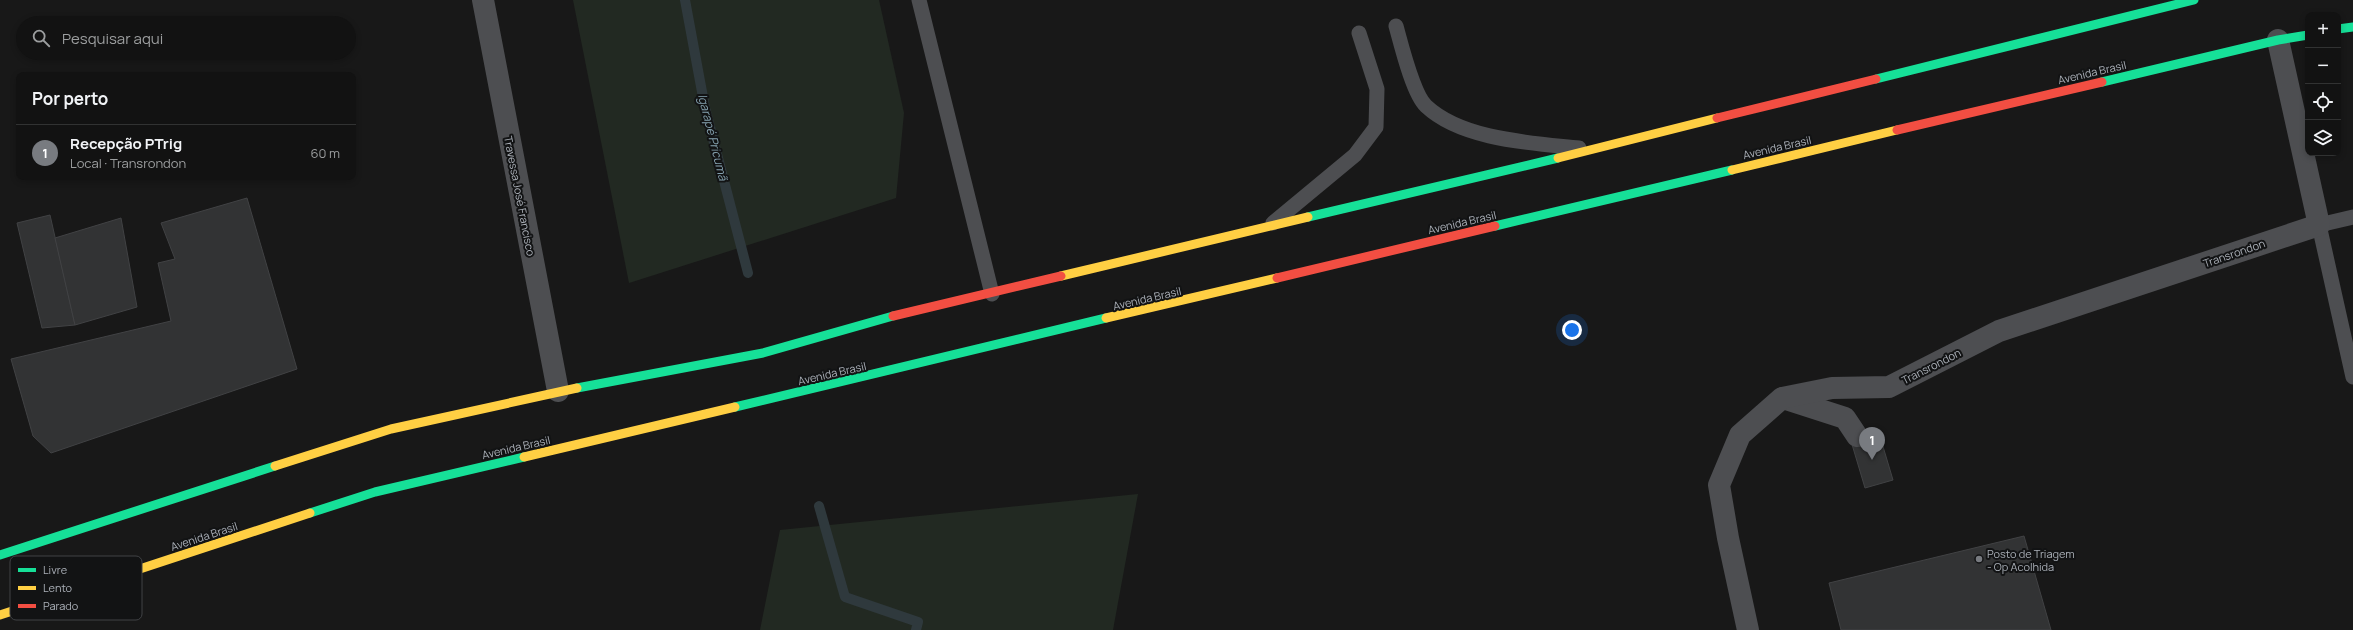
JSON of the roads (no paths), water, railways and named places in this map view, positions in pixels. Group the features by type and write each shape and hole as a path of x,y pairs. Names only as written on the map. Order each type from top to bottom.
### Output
{"highway":[{"path":"0,555 391,429 558,391 763,353 878,320 992,294 1592,149 2194,0"},
{"path":"2341,29 2353,27"},
{"name":"Avenida Brasil","path":"142,568 375,492 2278,40 2305,36"},
{"name":"Avenida Brasil","path":"0,615 10,612"}],"street":[{"name":"Travessa José Francisco","path":"483,0 558,391"},
{"path":"2278,40 2319,226"},
{"name":"Transrondon","path":"1782,398 1832,388 1889,387 1999,331 2319,226"},
{"path":"1748,630 1728,538 1719,485 1740,435 1782,398 1845,418 1857,436"}],"lane":[{"path":"920,0 992,294"},
{"path":"1396,26 1406,64 1425,105 1456,126 1522,142 1592,149"},
{"path":"1268,227 1355,155 1376,126 1377,89 1359,33"},
{"path":"2353,217 2319,226 2353,377"}],"waterway":[{"name":"Igarapé Pricumã","path":"685,0 705,108 748,273"},
{"name":"Igarapé Pricumã","path":"819,506 845,597 918,622 916,630"}],"place":[{"name":"Recepção PTrig","path":"1872,460"},
{"name":"Posto de Triagem - Op Acolhida","path":"1979,559"}]}
